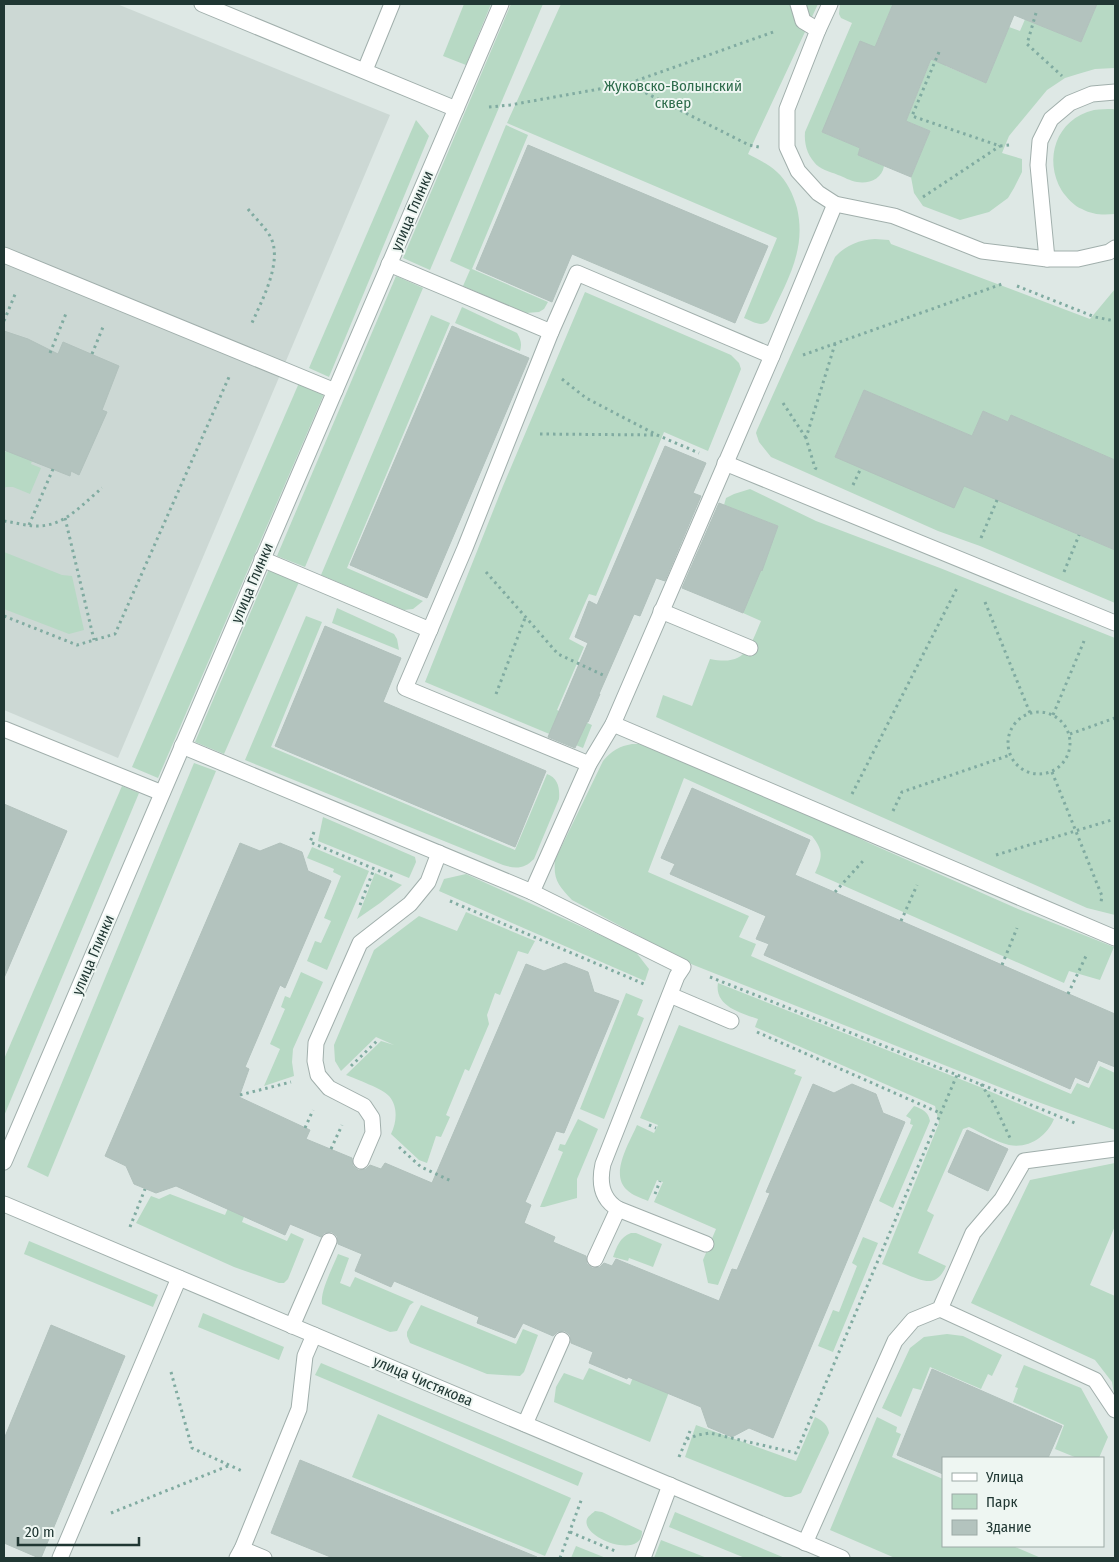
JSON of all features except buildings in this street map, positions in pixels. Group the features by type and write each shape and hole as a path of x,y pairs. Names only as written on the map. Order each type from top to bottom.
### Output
{"street":[{"path":"202,4 456,109"},
{"path":"365,70 392,4"},
{"name":"улица Глинки","path":"4,1162 501,4"},
{"path":"798,4 803,21 818,30"},
{"path":"830,4 787,109 786,146 798,171 818,193 835,204 894,216 982,251 1047,259 1078,259 1109,252 1115,248"},
{"path":"1047,259 1038,165 1040,141 1052,119 1070,103 1092,94 1115,92"},
{"path":"532,892 589,764 613,724 772,356 835,204"},
{"path":"4,255 335,392"},
{"path":"389,264 551,332"},
{"path":"589,764 405,688 511,434 539,360 577,273 772,356"},
{"path":"725,463 1115,624"},
{"path":"262,559 430,630"},
{"path":"661,611 750,648"},
{"path":"613,724 1115,938"},
{"path":"4,729 162,793"},
{"path":"182,746 532,892 682,967 601,1172 602,1190 610,1205 706,1244"},
{"path":"361,1161 373,1133 372,1118 364,1106 329,1088 318,1075 315,1061 316,1043 360,943 410,904 428,882 438,853"},
{"path":"670,995 731,1020"},
{"path":"805,1542 895,1341 913,1320 940,1309 973,1233 1002,1199 1024,1161 1115,1149"},
{"name":"улица Чистякова","path":"4,1204 842,1558"},
{"path":"595,1259 618,1209"},
{"path":"292,1326 328,1240"},
{"path":"60,1558 179,1278"},
{"path":"940,1309 1095,1380 1115,1410"},
{"path":"264,1558 239,1554 299,1409 305,1356 314,1335"},
{"path":"525,1424 562,1340"},
{"path":"643,1558 670,1485"}],"path":[{"path":"1036,13 1027,44 1065,78"},
{"path":"510,105 627,84 776,30"},
{"path":"939,52 910,115 1000,146 1040,141"},
{"path":"627,84 749,145 766,149 786,146"},
{"path":"894,216 1000,146"},
{"path":"4,616 77,645 115,634 270,280 275,258 270,237 248,209"},
{"path":"772,356 787,361 1006,282"},
{"path":"92,354 98,337"},
{"path":"50,352 55,340"},
{"path":"806,438 836,344"},
{"path":"539,360 586,398 657,435 725,463"},
{"path":"764,374 806,438 815,468 822,471"},
{"path":"511,434 657,435"},
{"path":"29,525 53,470"},
{"path":"845,481 854,484"},
{"path":"4,521 29,525 47,525 65,518 102,488"},
{"path":"838,820 969,564 997,500"},
{"path":"65,518 94,640"},
{"path":"1054,598 1079,535"},
{"path":"464,548 558,654 628,686"},
{"path":"969,564 1030,712"},
{"path":"1053,715 1095,615"},
{"path":"486,721 525,618"},
{"path":"1040,711 1053,715 1066,725 1070,734 1070,752 1060,767 1052,772 1032,774 1020,767 1010,755 1008,735 1020,717 1030,712 1040,711"},
{"path":"1070,734 1115,718"},
{"path":"835,892 876,845 902,792 1010,755"},
{"path":"1052,772 1102,896 1097,931 1068,994"},
{"path":"323,805 310,842 670,995"},
{"path":"952,868 1115,819"},
{"path":"901,921 928,858"},
{"path":"1002,965 1028,901"},
{"path":"682,967 957,1074 1079,1125"},
{"path":"731,1020 940,1113"},
{"path":"329,1088 379,1039"},
{"path":"687,1439 710,1433 796,1453 957,1074"},
{"path":"240,1095 318,1075"},
{"path":"980,1084 994,1104 1008,1133 1019,1170"},
{"path":"372,1124 422,1167 451,1181"},
{"path":"129,1230 145,1189"},
{"path":"158,1328 192,1448 229,1466 269,1482"},
{"path":"677,1460 690,1431"},
{"path":"73,1528 229,1466"},
{"path":"560,1558 582,1498"},
{"path":"570,1532 623,1554"}],"shaded area":[{"path":"4,4 117,4 390,115 118,758 4,710"}],"green space":[{"path":"464,4 491,4 466,65 443,56"},
{"path":"511,4 543,4 430,270 403,258"},
{"name":"Жуковско-Волынский сквер","path":"561,4 818,4 748,154 763,162 784,179 797,208 799,224 797,252 793,266 769,320 764,324 758,324 744,318 777,238 507,123"},
{"path":"840,4 893,4 875,47 822,132 860,148 858,155 884,166 883,171 878,177 866,182 852,181 819,167 808,152 805,140 805,132 852,23 841,18 839,14"},
{"path":"1097,4 1115,4 1115,68 1095,69 1065,78 1047,90 1009,136 1002,153 1022,159 1022,172 1008,198 989,212 960,220 923,206 914,193 911,177 930,131 906,121 935,50 946,66 986,83 1009,27 1020,31 1029,10 1039,25 1081,42"},
{"path":"1094,110 1115,110 1115,214 1094,213 1076,206 1062,191 1056,179 1054,154 1062,131 1070,122"},
{"path":"416,120 429,136 329,377 309,368"},
{"path":"506,125 528,135 472,269 548,302 544,309 539,312 526,313 463,286 470,270 450,261"},
{"path":"875,239 889,240 891,244 1090,319 1115,289 1115,460 1011,416 1008,422 983,411 972,436 864,390 835,457 964,485 1115,550 1115,603 980,546 938,531 771,457 759,442 757,430 835,257 853,244"},
{"path":"396,276 423,288 305,567 277,556"},
{"path":"585,292 731,355 739,363 741,369 708,451 664,432 596,596 589,594 569,639 584,647 557,710 592,725 583,748 425,682 503,486"},
{"path":"462,307 517,333 521,342 520,351 455,323"},
{"path":"431,315 450,323 347,568 423,601 413,609 404,610 321,575"},
{"path":"299,383 324,394 158,778 132,767"},
{"path":"9,449 33,458 31,464 41,468 30,494 13,487 6,487 4,489 4,453"},
{"path":"750,489 816,521 1115,638 1115,915 1087,908 656,717 663,695 692,706 710,659 731,660 744,653 753,640 761,621 743,613 778,526 724,505 726,498"},
{"path":"4,552 62,575 72,576 84,630 69,634 4,609"},
{"path":"269,569 299,582 224,754 195,742"},
{"path":"337,608 394,634 399,650 332,623"},
{"path":"306,616 322,622 271,747 515,850 547,774 554,778 557,784 559,799 534,859 527,865 520,867 503,865 245,760"},
{"path":"639,744 787,803 869,843 1018,909 1114,947 1100,980 1069,971 1064,983 815,873 821,853 812,836 684,778 648,872 749,916 739,937 756,944 751,956 935,1036 1071,1094 1077,1083 1089,1088 1100,1066 1115,1073 1115,1130 1027,1098 691,964 572,900 556,878 555,860 603,761 616,749"},
{"path":"194,763 216,771 48,1177 27,1167"},
{"path":"122,786 139,793 4,1116 4,1059"},
{"path":"323,817 415,857 416,862 409,878 318,841"},
{"path":"312,847 369,871 327,970 307,961 315,941 321,943 331,921 324,918 341,876 333,872 334,869 307,858"},
{"path":"375,873 402,885 357,919"},
{"path":"466,874 635,951 649,969 645,981 439,891 444,879"},
{"path":"466,912 535,941 528,954 518,951 500,995 495,993 487,1015 489,1024 469,1071 465,1069 446,1115 450,1117 441,1137 436,1136 427,1163 419,1160 391,1134 396,1114 394,1104 389,1096 375,1087 346,1075 381,1041 394,1045 376,1037 341,1071 335,1061 334,1045 374,950 419,916 457,931"},
{"path":"301,972 323,982 293,1049 294,1076 264,1086 280,1049 270,1044 285,1009 281,1007 285,996 290,998"},
{"path":"718,983 980,1087 1054,1119 1042,1136 1030,1143 1016,1146 994,1140 969,1127 963,1129 927,1211 934,1215 918,1253 946,1266 935,1280 925,1281 882,1264 939,1123 935,1106 755,1027 758,1019 737,1011 724,1003 718,991"},
{"path":"626,993 643,1000 637,1015 644,1018 604,1119 580,1109"},
{"path":"679,1025 796,1070 794,1074 802,1077 718,1285 708,1283 703,1260 716,1229 654,1202 663,1182 657,1180 648,1201 627,1190 622,1183 620,1175 620,1167 626,1149 637,1125 654,1133 658,1125 640,1118"},
{"path":"914,1106 922,1109 930,1121 893,1208 879,1201 913,1125 910,1124 911,1119 906,1116"},
{"path":"578,1119 598,1129 577,1179 577,1198 540,1207 563,1152 558,1150 560,1144 565,1145"},
{"path":"1115,1163 1115,1226 1090,1285 1115,1296 1115,1399 1112,1382 1095,1360 971,1303 1030,1180"},
{"path":"170,1194 225,1215 228,1208 245,1214 242,1222 287,1241 291,1233 304,1239 288,1279 284,1283 279,1283 234,1267 136,1223 151,1196 159,1199"},
{"path":"631,1233 636,1233 662,1244 653,1267 629,1258 628,1261 613,1257 622,1239"},
{"path":"863,1237 878,1243 833,1352 818,1346 833,1310 839,1312 857,1266 852,1263"},
{"path":"29,1241 158,1295 153,1307 24,1254"},
{"path":"338,1254 349,1258 340,1283 350,1287 355,1277 414,1302 410,1305 397,1331 390,1332 322,1304 325,1286"},
{"path":"421,1305 516,1344 523,1329 538,1335 524,1372 520,1376 487,1374 410,1343 407,1332"},
{"path":"203,1313 284,1347 279,1360 198,1327"},
{"path":"947,1334 963,1336 1002,1355 992,1376 988,1374 981,1389 930,1367 921,1390 913,1388 901,1417 882,1408 910,1348 924,1337"},
{"path":"321,1363 583,1473 578,1486 315,1375"},
{"path":"1024,1365 1081,1388 1108,1437 1099,1457 1075,1457 1055,1449 1064,1425 1013,1402 1018,1388 1015,1387"},
{"path":"589,1368 630,1385 633,1377 669,1392 650,1442 554,1402 556,1387 564,1373 583,1380"},
{"path":"378,1414 571,1498 545,1556 352,1477"},
{"path":"815,1417 825,1424 829,1433 801,1493 791,1497 785,1497 685,1457 696,1425 796,1461"},
{"path":"877,1417 897,1427 896,1432 901,1434 892,1457 942,1479 942,1547 1015,1547 1041,1558 895,1558 830,1530"},
{"path":"595,1511 602,1512 642,1531 640,1540 633,1544 623,1545 602,1539 587,1526 587,1519"},
{"path":"675,1512 785,1558 745,1558 669,1527"},
{"path":"661,1540 707,1558 654,1558"},
{"path":"576,1546 606,1558 571,1558"}]}
